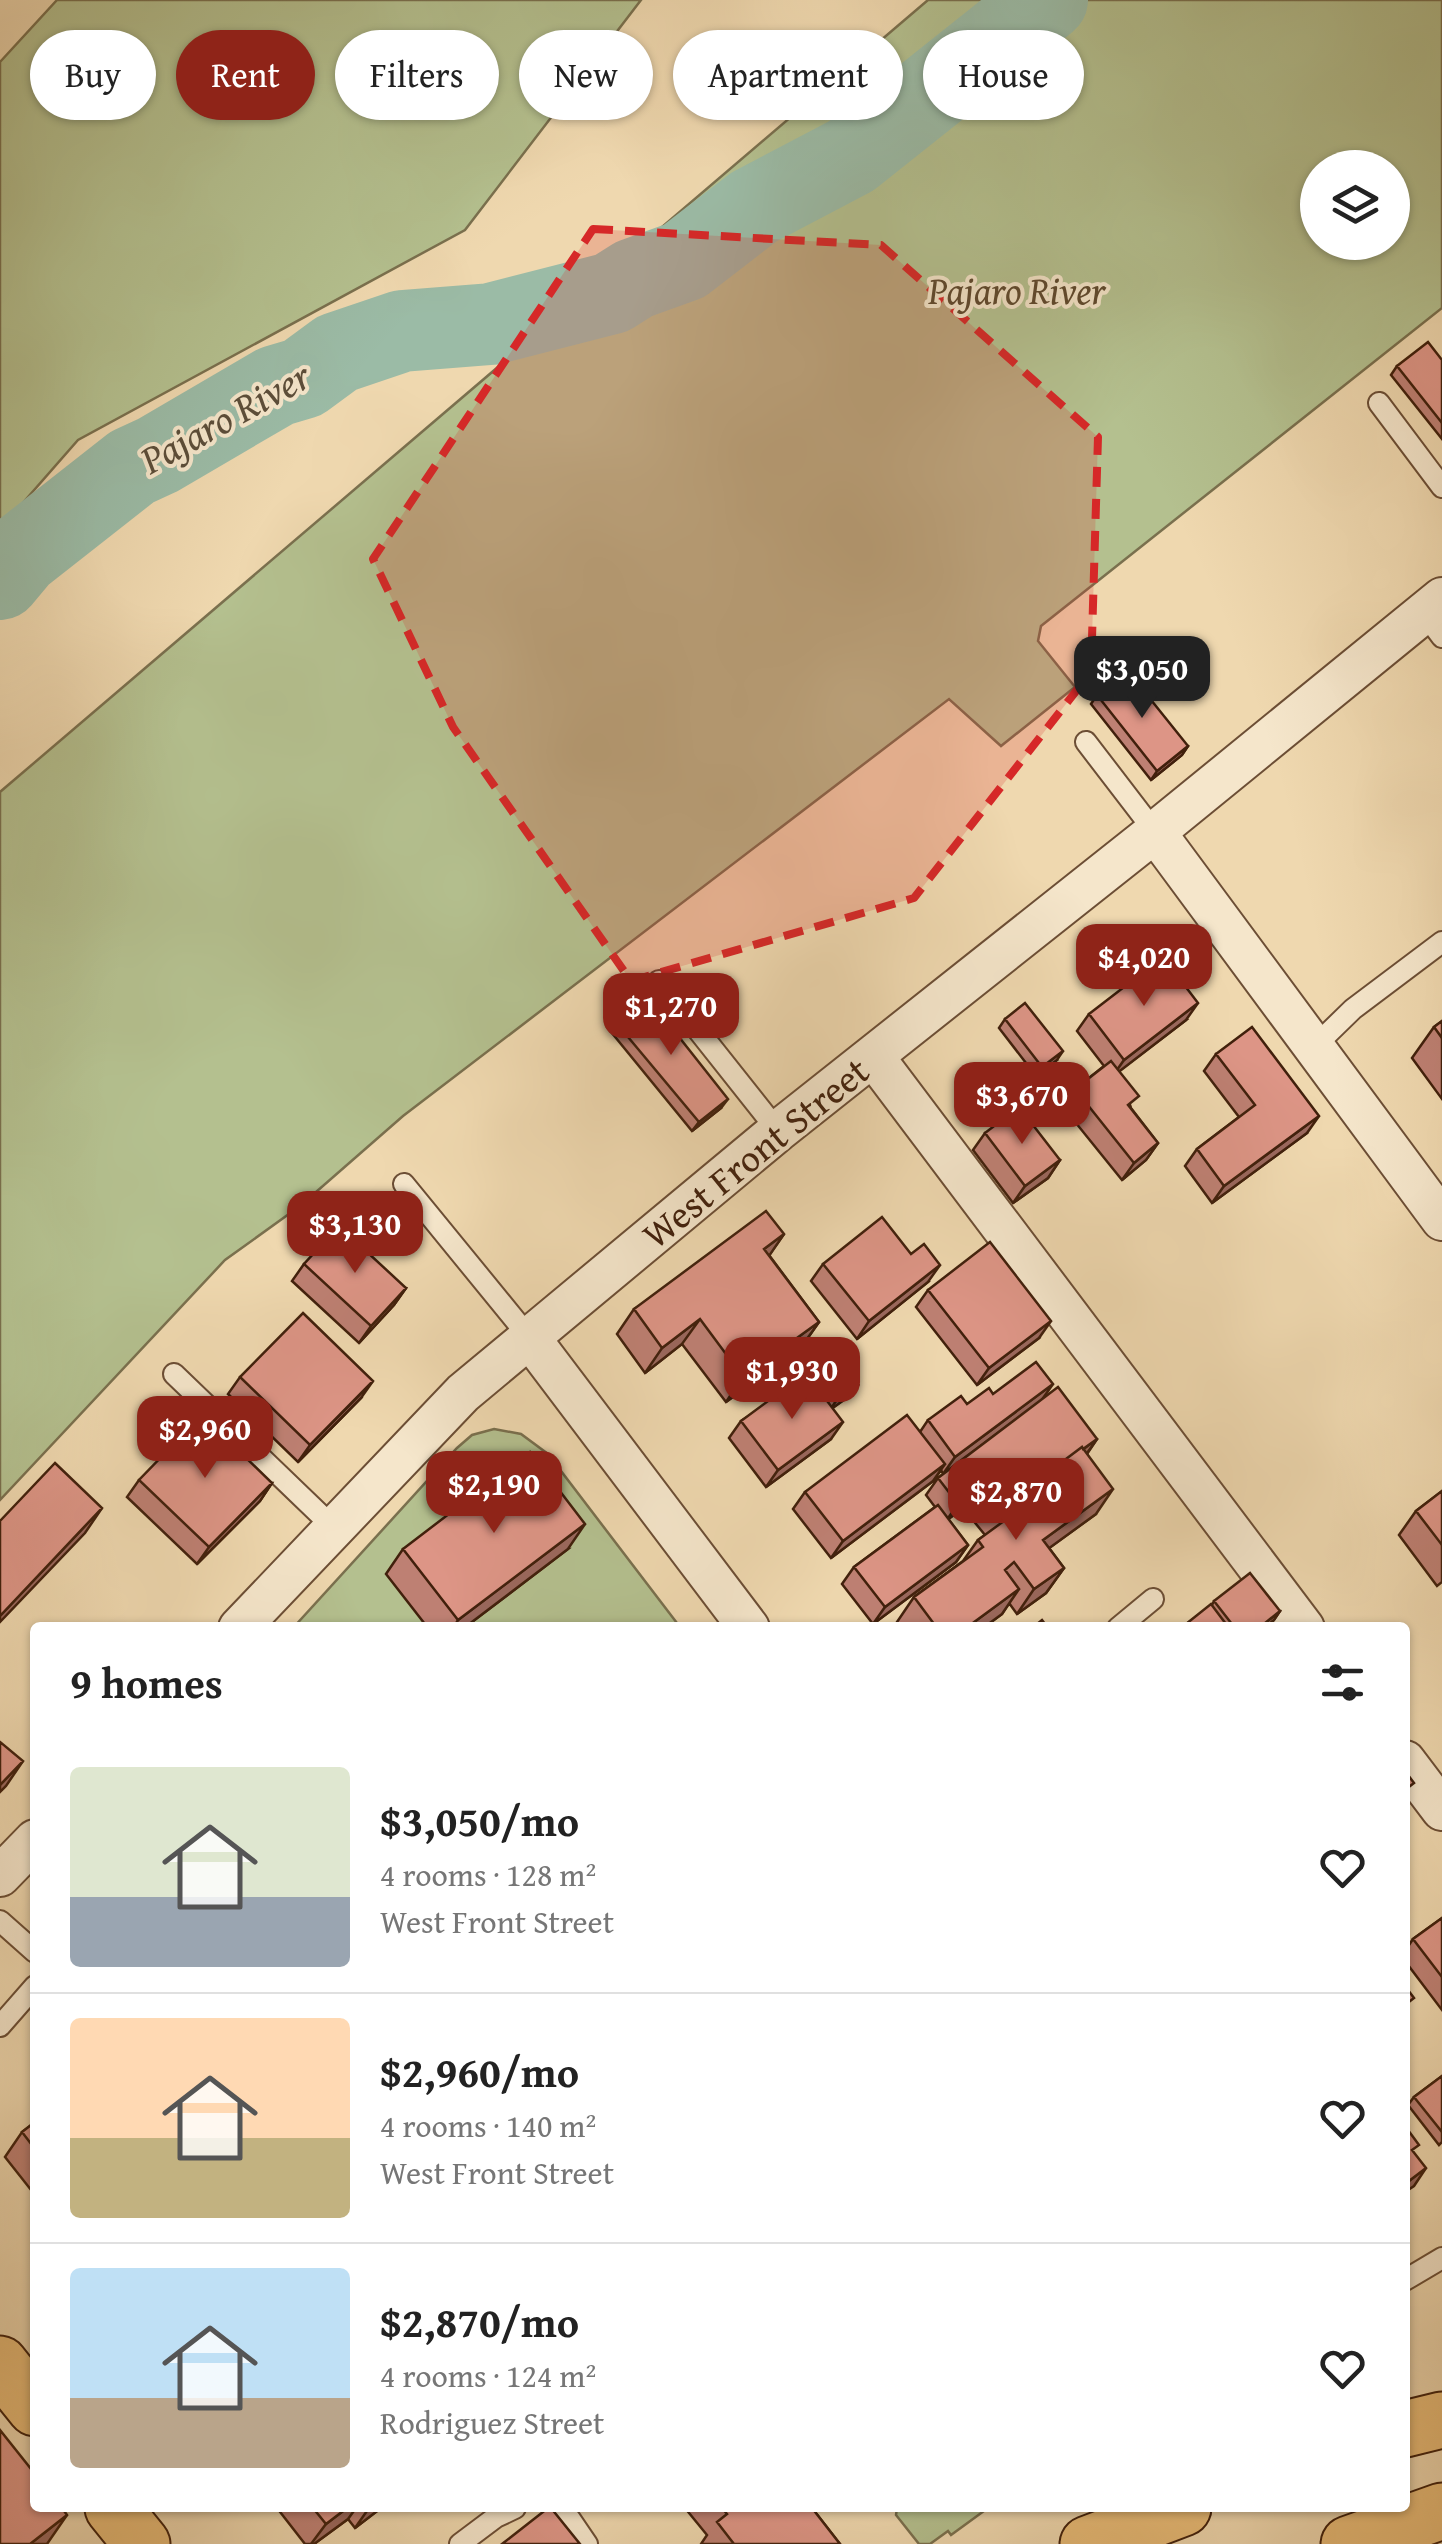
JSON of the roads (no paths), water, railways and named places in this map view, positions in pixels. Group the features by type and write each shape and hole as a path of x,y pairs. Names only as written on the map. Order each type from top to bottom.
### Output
{"main road":[{"path":"0,2364 30,2402"},
{"path":"1410,2428 1442,2420"},
{"path":"1349,2544 1442,2511"},
{"path":"116,2512 142,2544"},
{"path":"1088,2544 1172,2512"}],"street":[{"name":"West Front Street","path":"245,1622 463,1393 529,1336 778,1131 1155,832 1436,616"},
{"path":"1155,832 1442,1220"},
{"path":"873,1056 1299,1622"},
{"path":"529,1336 744,1622"},
{"path":"1410,1768 1442,1810"},
{"path":"0,1876 30,1845"}],"lane":[{"path":"1379,403 1442,486"},
{"path":"1086,742 1155,832"},
{"path":"1314,1046 1353,1009 1442,942"},
{"path":"659,982 778,1131"},
{"path":"404,1184 529,1336"},
{"path":"174,1374 333,1527"},
{"path":"1125,1622 1153,1599"},
{"path":"0,1922 30,1948"},
{"path":"0,2026 30,1992"},
{"path":"1410,2277 1442,2258"},
{"path":"460,2544 506,2512"},
{"path":"559,2512 587,2544"}],"waterway":[{"name":"Pajaro River","path":"0,579 20,555 132,467 276,386 303,378 337,353 402,331 491,324 612,293 634,279 684,261 754,207 851,156 1047,0"}]}
